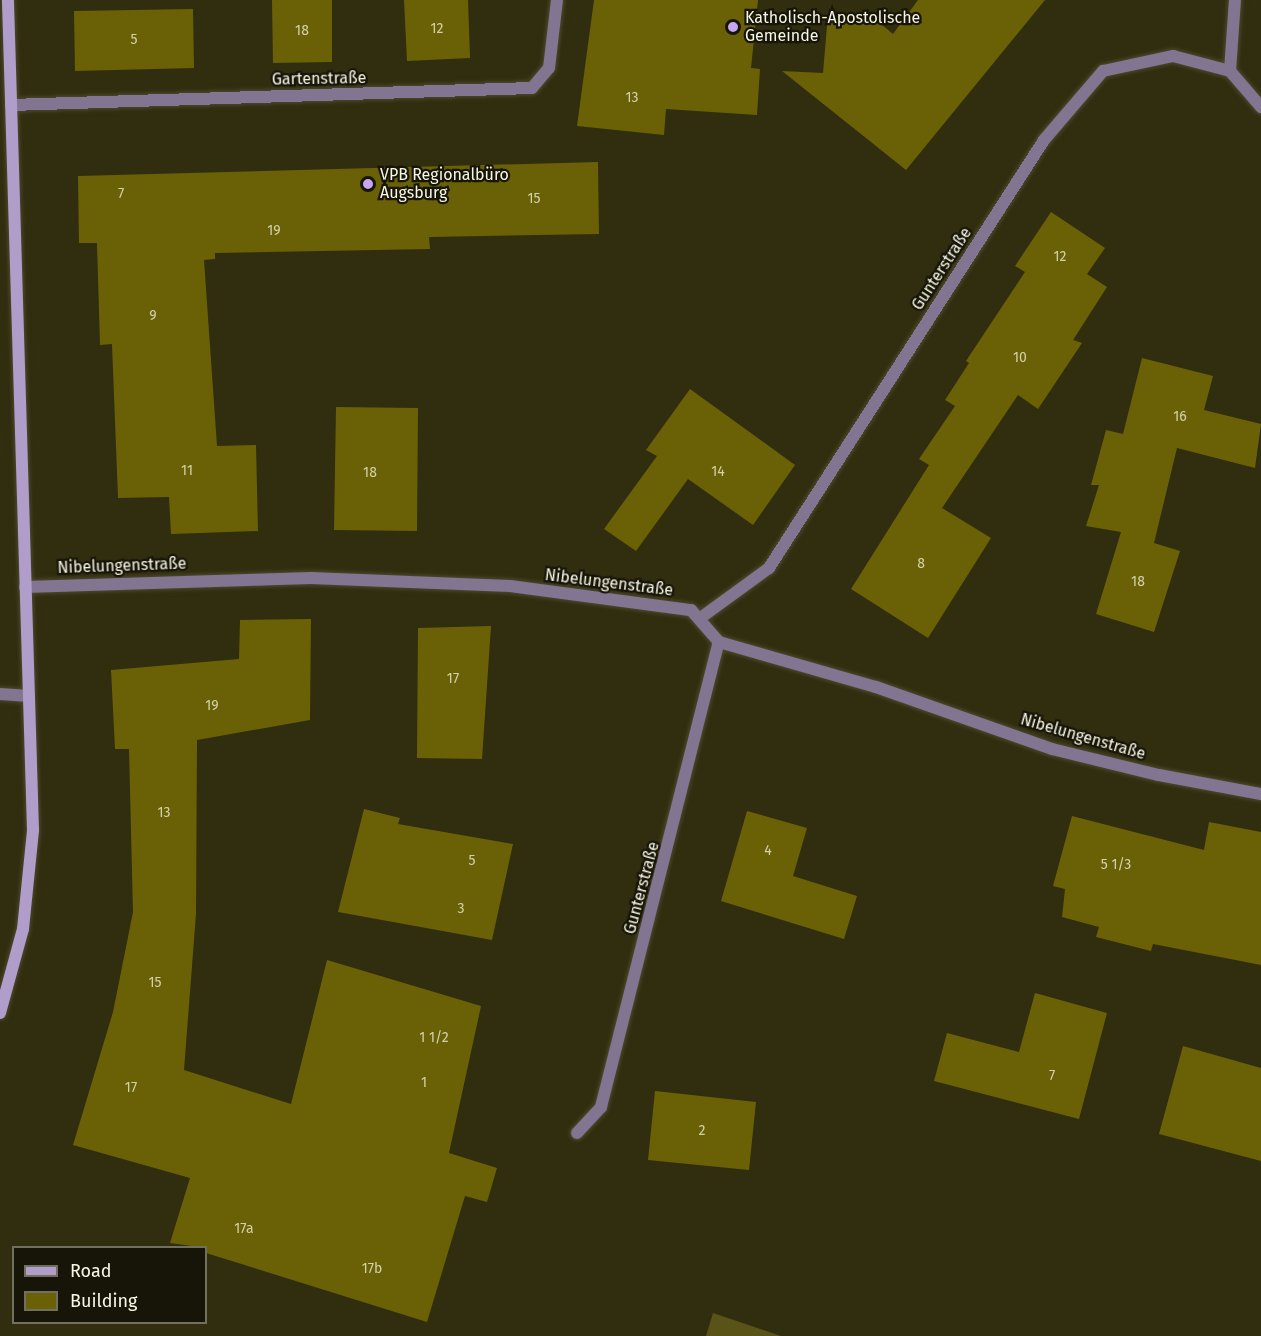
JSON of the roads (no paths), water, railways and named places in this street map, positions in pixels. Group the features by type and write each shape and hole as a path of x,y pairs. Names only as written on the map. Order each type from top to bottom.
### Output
{"main road":[{"path":"0,1013 23,928 33,830 8,0"}],"street":[{"name":"Gartenstraße","path":"11,105 532,88 549,68 557,0"},
{"path":"1235,0 1230,70 1261,107"},
{"name":"Gunterstraße","path":"699,619 769,568 1044,141 1103,71 1173,56 1230,70"},
{"name":"Nibelungenstraße","path":"26,587 273,577 510,586 691,610 719,642 876,687 1052,749 1159,776 1261,794"},
{"name":"Gunterstraße","path":"577,1133 601,1107 719,642"},
{"path":"0,694 28,696"}],"place":[{"name":"Katholisch-Apostolische Gemeinde","path":"733,27"},
{"name":"VPB Regionalbüro Augsburg","path":"368,184"}]}
